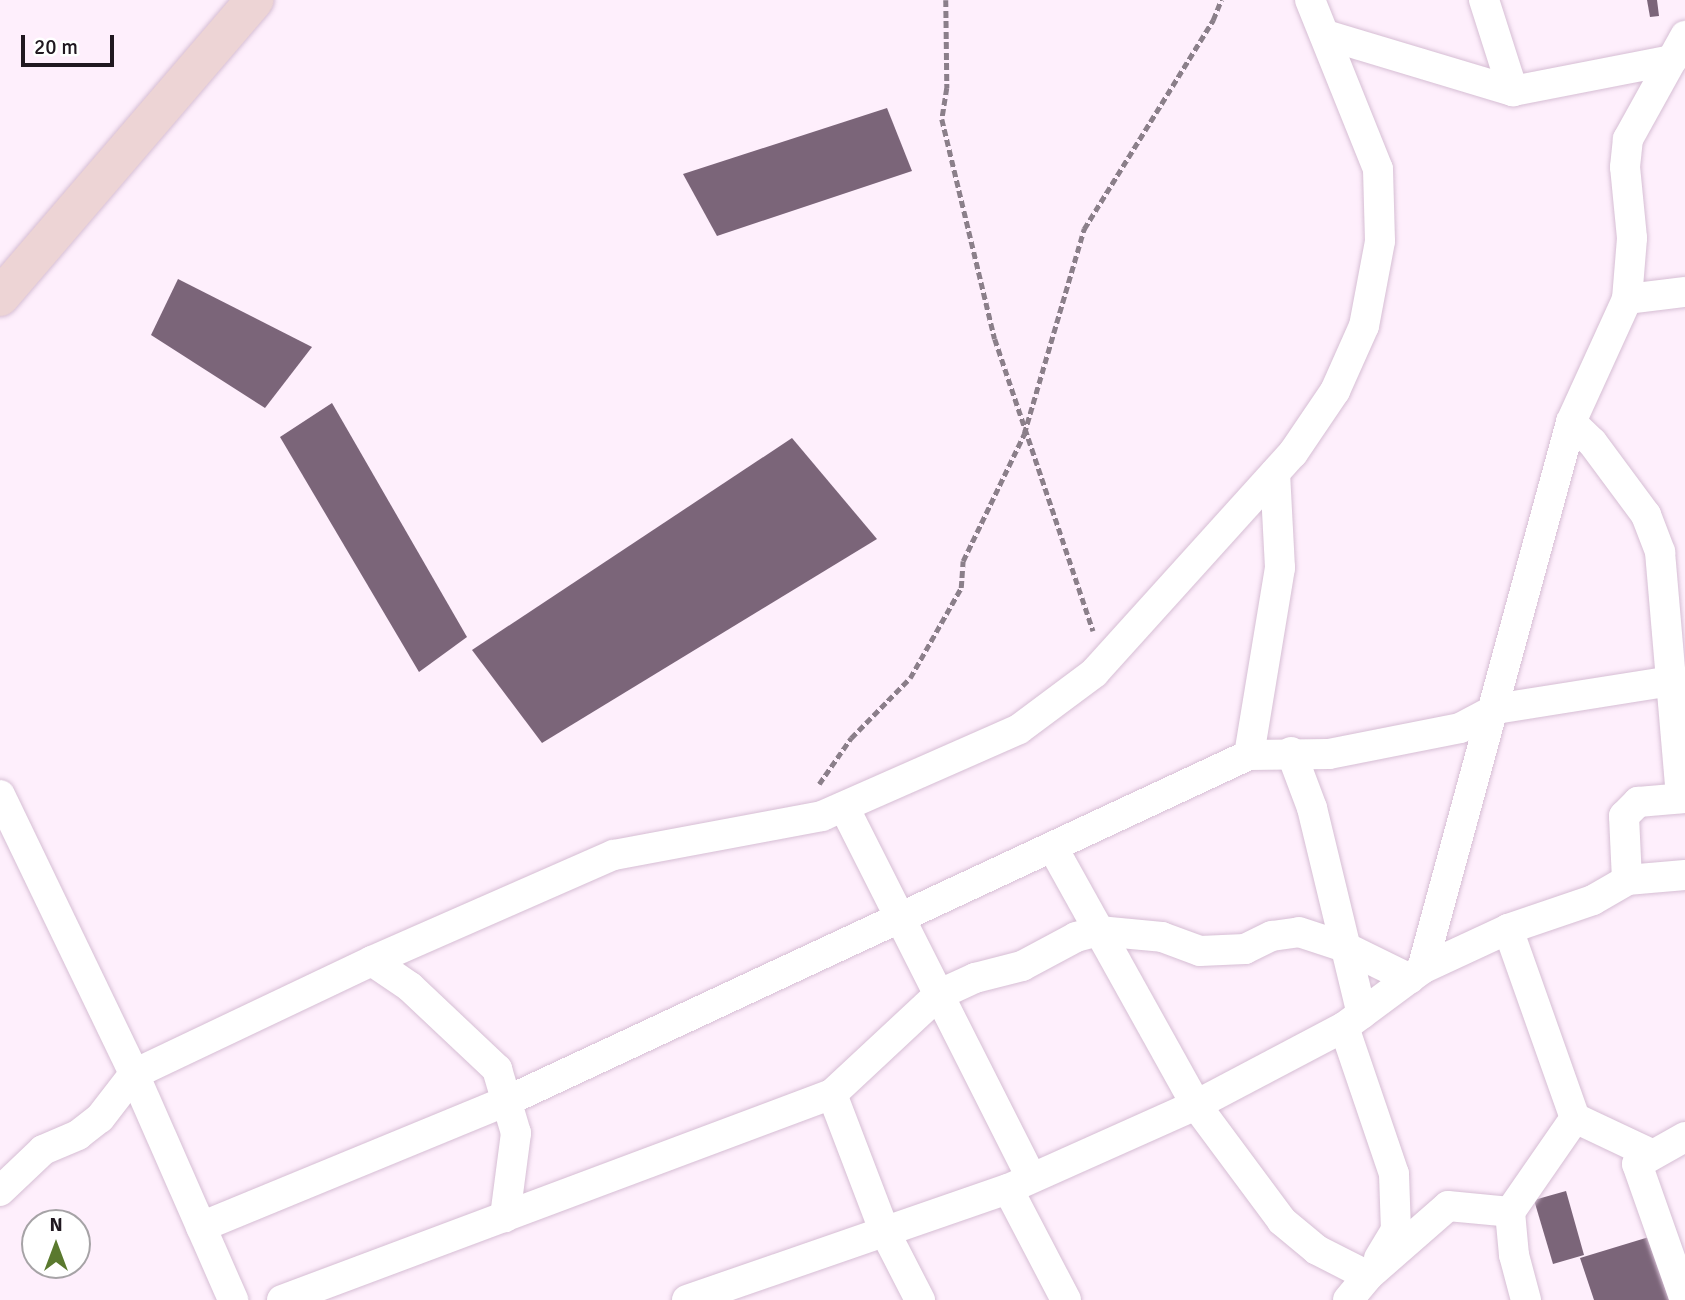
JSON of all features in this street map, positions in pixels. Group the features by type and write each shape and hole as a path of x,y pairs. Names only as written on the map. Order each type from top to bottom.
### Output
{"main road":[{"path":"0,297 255,0"}],"street":[{"path":"1,1188 43,1150 78,1135 100,1118 134,1074 372,961 614,855 793,822 844,807 1019,729 1104,662 1275,473 1340,380 1364,326 1380,241 1378,169 1310,0"},
{"path":"1484,0 1513,91"},
{"path":"1326,35 1513,91 1678,48"},
{"path":"1416,974 1495,709 1571,422 1627,299 1632,237 1625,167 1628,139 1678,48"},
{"path":"1627,299 1685,292"},
{"path":"1571,422 1606,459 1646,515 1660,552 1683,798 1638,802 1624,817 1627,880"},
{"path":"1250,755 1280,568 1275,473"},
{"path":"201,1227 509,1100 901,921 1250,755 1291,752 1329,754 1460,728 1495,709 1671,681"},
{"path":"1291,752 1312,808 1345,947 1353,1021 1394,1174 1399,1205 1396,1230 1368,1276 1348,1300"},
{"path":"0,794 134,1074 233,1300"},
{"path":"844,807 938,995 1019,1182 1066,1300"},
{"path":"1054,848 1196,1105 1282,1221 1317,1250 1368,1276"},
{"path":"687,1300 742,1291 884,1230 1019,1182 1196,1105 1353,1021 1416,974 1508,929 1593,900 1627,880 1685,875"},
{"path":"1508,929 1575,1118 1651,1154"},
{"path":"282,1300 832,1094 938,995 975,978 1022,966 1076,937 1099,931 1162,937 1200,951 1245,949 1272,936 1299,932 1416,974"},
{"path":"372,961 410,987 497,1069 509,1100 516,1133 505,1217"},
{"path":"832,1094 884,1230 920,1300"},
{"path":"1526,1300 1514,1255 1510,1212 1575,1118"},
{"path":"1685,1137 1637,1164 1685,1300"},
{"path":"1368,1276 1448,1206 1510,1212"}],"path":[{"path":"946,0 947,88 942,120 995,339 1024,434 1104,662"},
{"path":"793,822 851,738 910,678 961,588 963,561 1024,434 1084,229 1213,20 1221,0"}],"building":[{"path":"1647,0 1657,0 1659,16 1650,17"},
{"path":"887,108 912,171 717,236 683,174"},
{"path":"178,279 312,347 265,408 151,335"},
{"path":"332,403 467,637 419,672 280,437"},
{"path":"792,438 877,539 542,743 472,650"},
{"path":"1566,1191 1584,1255 1553,1264 1534,1200"},
{"path":"1649,1237 1669,1300 1594,1300 1580,1258"}]}
